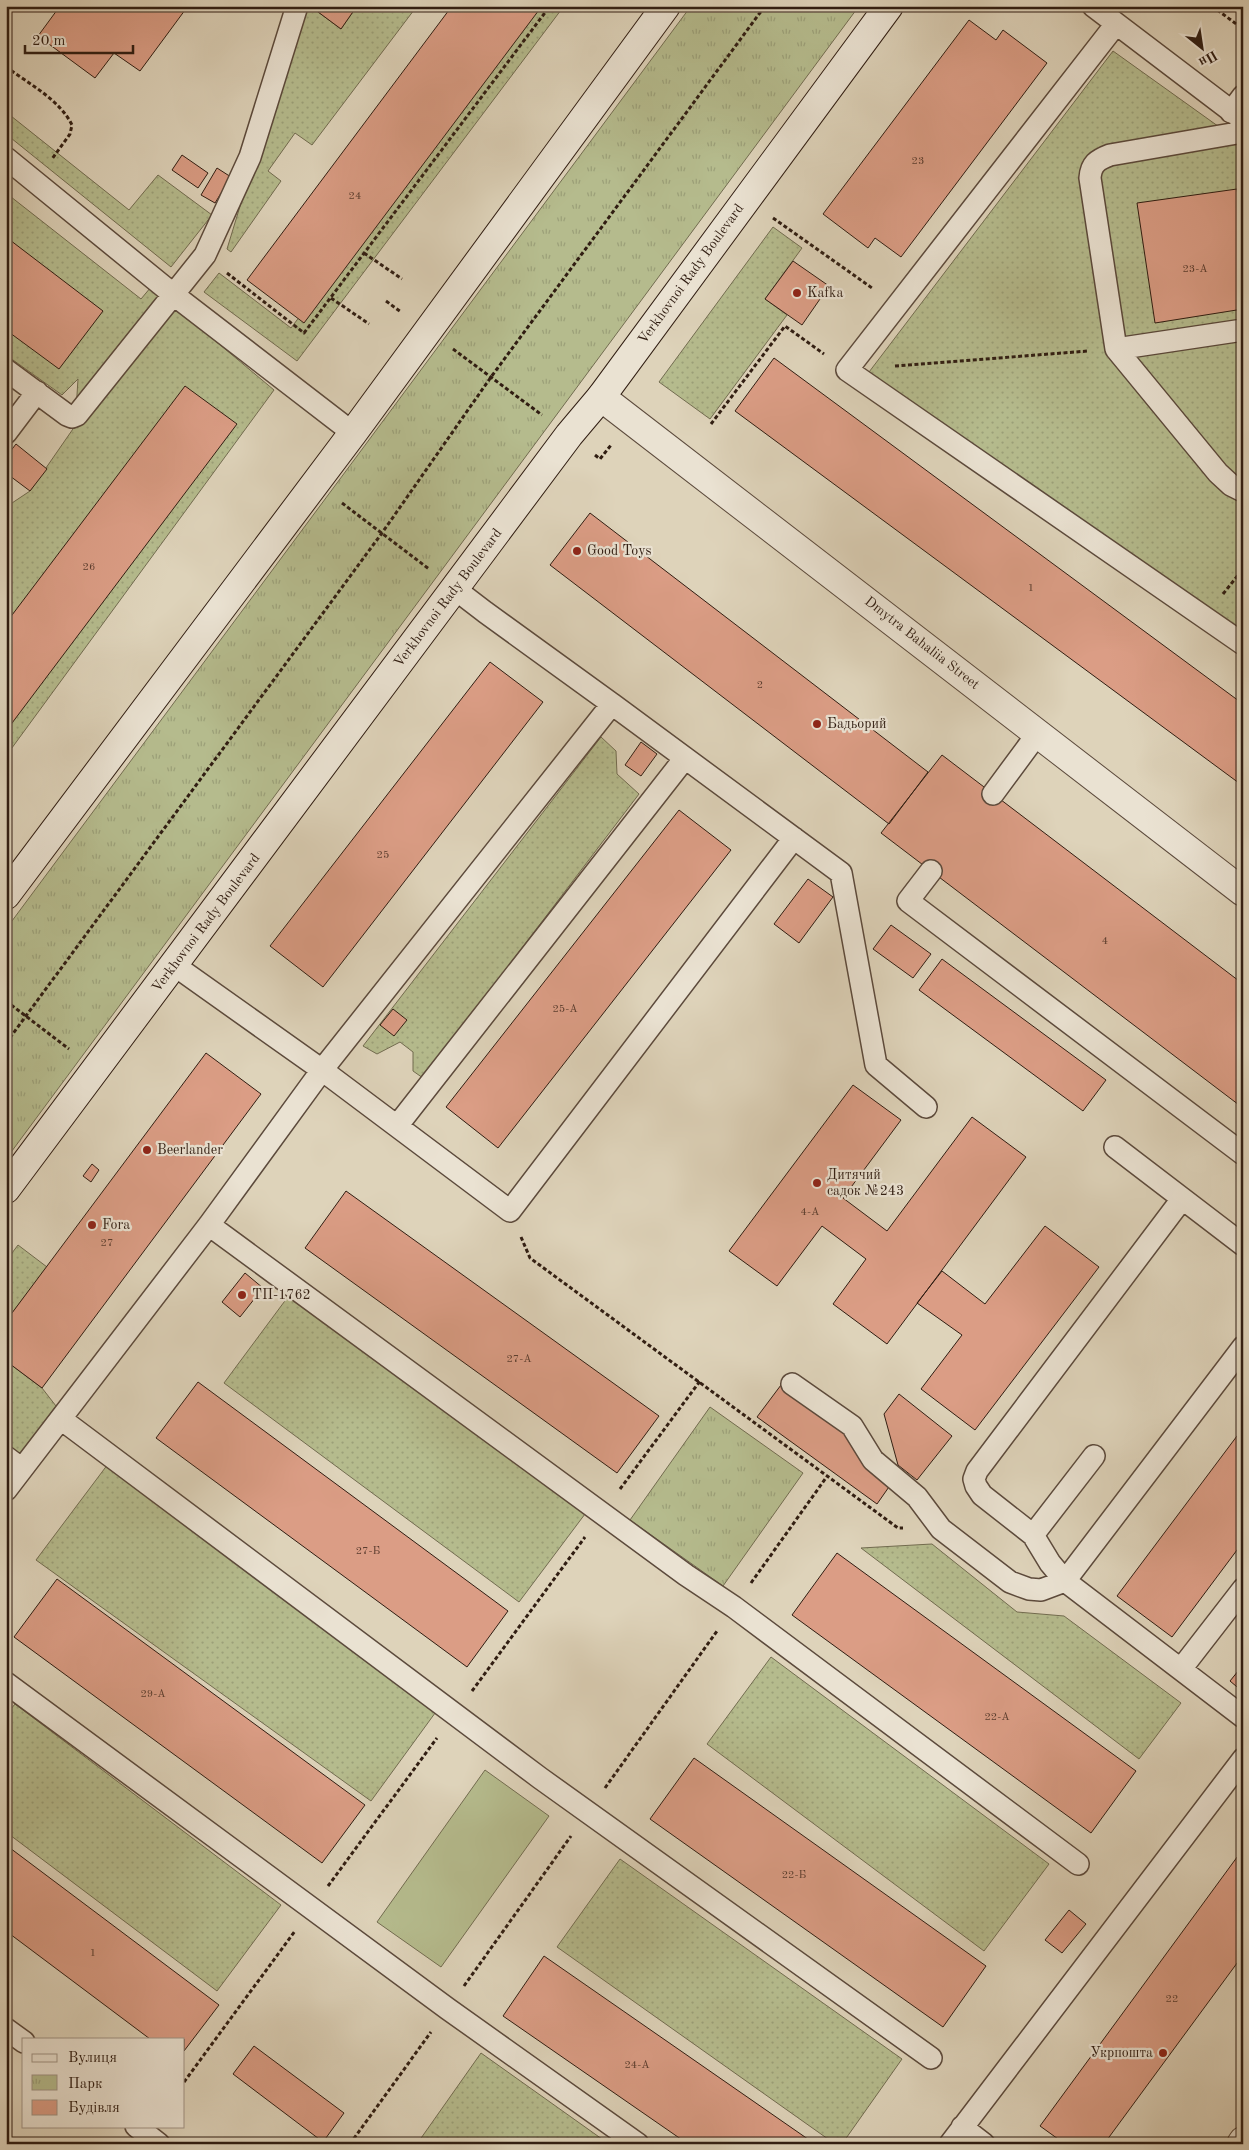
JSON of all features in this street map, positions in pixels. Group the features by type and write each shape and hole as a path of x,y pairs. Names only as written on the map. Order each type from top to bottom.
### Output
{"street":[{"path":"6,895 316,482 666,6"},
{"name":"Verkhovnoi Rady Boulevard","path":"6,1189 569,435 601,397 889,6"},
{"name":"Dmytra Bahaliia Street","path":"601,397 1243,892"}],"lane":[{"path":"6,370 72,417 76,415 174,295 205,255 250,157 296,6"},
{"path":"1093,6 1239,109"},
{"path":"1116,24 847,370 1243,644"},
{"path":"1243,132 1110,155 1098,159 1091,168 1090,178 1116,349 1218,473 1232,485 1243,491"},
{"path":"6,158 174,295 353,432"},
{"path":"1116,349 1243,330"},
{"path":"6,433 37,392"},
{"path":"455,589 841,873 876,1064 926,1107"},
{"path":"6,1490 14,1463 61,1419 209,1225 322,1070 612,704"},
{"path":"993,794 1038,733"},
{"path":"397,1126 685,758"},
{"path":"174,965 322,1070 510,1211 794,838"},
{"path":"931,871 908,901 1243,1154"},
{"path":"1115,1147 1243,1245"},
{"path":"1182,1199 977,1471 974,1479 982,1495 1033,1535 1050,1563 1065,1581 1243,1717"},
{"path":"209,1225 686,1575 742,1613 1078,1864"},
{"path":"792,1384 852,1426 873,1460 917,1498 941,1530 1010,1582 1019,1586 1041,1590 1065,1581 1243,1347"},
{"path":"61,1419 540,1778 931,2058"},
{"path":"1033,1535 1094,1456"},
{"path":"1182,1669 1243,1589"},
{"path":"6,1683 448,2009 638,2144"},
{"path":"984,2144 956,2136 1243,1759"},
{"path":"6,2029 22,2041"},
{"path":"139,2128 159,2144"}],"path":[{"path":"205,255 304,333 550,6"},
{"path":"6,1043 382,533 491,378 765,6"},
{"path":"1212,6 1243,29"},
{"path":"6,67 59,106 67,115 72,125 70,134 57,152"},
{"path":"773,218 897,306"},
{"path":"364,253 402,279"},
{"path":"330,298 368,324"},
{"path":"386,300 600,459"},
{"path":"711,424 785,326 847,370 1116,349"},
{"path":"316,482 455,589"},
{"path":"6,1001 72,1051 93,1074"},
{"path":"510,1211 530,1258 898,1528 941,1530"}],"green space":[{"path":"301,6 310,6 341,29 357,6 417,6 312,145 295,133 268,171 281,181 231,252 227,249"},
{"path":"533,6 564,6 297,361 204,292 219,273 291,328"},
{"path":"691,6 859,6 6,1159 6,929"},
{"path":"1113,51 1243,144 1243,644 866,376"},
{"path":"6,112 129,210 158,175 212,215 171,267 6,134"},
{"path":"6,193 141,299 151,287 274,390 6,756 6,507 30,491 75,426 78,379 62,395 6,355"},
{"path":"773,227 802,248 765,299 787,315 710,419 659,382"},
{"path":"601,737 616,751 617,774 639,794 423,1078 413,1071 413,1052 400,1042 377,1054 363,1046"},
{"path":"18,1245 47,1267 6,1321 6,1261"},
{"path":"290,1294 585,1514 519,1602 224,1383"},
{"path":"6,1361 42,1388 56,1406 20,1455 6,1445"},
{"path":"710,1407 803,1473 723,1586 630,1520"},
{"path":"108,1464 438,1709 371,1801 36,1560"},
{"path":"932,1544 1017,1612 1064,1616 1181,1703 1139,1759 861,1548"},
{"path":"771,1657 1049,1864 984,1951 707,1744"},
{"path":"15,1704 281,1905 217,1991 6,1832 6,1715"},
{"path":"485,1770 549,1816 441,1967 377,1922"},
{"path":"620,1859 902,2059 842,2144 835,2144 557,1947"},
{"path":"481,2053 609,2144 423,2144 419,2141"}],"building":[{"path":"60,6 188,6 140,71 114,53 95,78 38,36"},
{"path":"310,6 357,6 341,29"},
{"path":"452,6 542,6 304,323 247,280"},
{"path":"969,20 996,40 1003,30 1047,63 901,257 875,238 868,248 823,214"},
{"path":"182,155 208,173 198,188 172,170"},
{"path":"217,168 231,177 215,203 201,195"},
{"path":"1237,189 1243,228 1243,309 1155,323 1137,203"},
{"path":"6,237 103,311 59,369 6,330"},
{"name":"Kafka","path":"793,261 829,286 802,325 765,299"},
{"path":"774,358 1243,704 1243,786 735,411"},
{"path":"185,386 237,424 6,731 6,623"},
{"path":"16,444 47,469 30,491 6,473 6,457"},
{"path":"590,513 928,772 889,824 550,565"},
{"path":"490,662 543,702 323,987 270,946"},
{"path":"641,742 657,754 641,776 625,765"},
{"path":"942,755 1243,984 1243,1108 881,833"},
{"path":"679,810 731,850 498,1148 446,1107"},
{"path":"808,879 833,897 799,943 774,924"},
{"path":"891,925 931,954 913,978 873,949"},
{"path":"942,959 1106,1080 1083,1111 919,990"},
{"path":"393,1009 407,1020 394,1036 380,1025"},
{"path":"206,1053 261,1094 42,1388 6,1361 6,1321"},
{"path":"853,1085 901,1120 843,1198 887,1231 972,1117 1026,1157 887,1344 833,1304 866,1259 822,1226 777,1286 729,1251"},
{"path":"92,1164 99,1170 91,1182 83,1176"},
{"path":"346,1191 659,1416 617,1473 305,1248"},
{"path":"1045,1226 1099,1267 975,1430 921,1389 962,1335 917,1303 942,1271 985,1304"},
{"name":"ТП-1762","path":"245,1273 263,1288 240,1317 222,1302"},
{"path":"198,1382 508,1611 467,1667 156,1438"},
{"path":"781,1385 853,1438 891,1484 877,1504 757,1417"},
{"path":"899,1394 952,1436 917,1480 898,1465 884,1414"},
{"path":"1243,1428 1243,1542 1172,1637 1117,1596"},
{"path":"837,1553 1136,1771 1091,1833 792,1615"},
{"path":"57,1579 365,1805 322,1863 14,1637"},
{"path":"1243,1665 1243,1692 1230,1681"},
{"path":"694,1758 986,1966 943,2027 650,1819"},
{"path":"6,1845 219,2005 185,2050 185,2038 149,2038 6,1931"},
{"path":"1243,1849 1243,1955 1104,2144 1065,2144 1040,2126"},
{"path":"1069,1910 1086,1924 1062,1953 1045,1940"},
{"path":"544,1956 815,2144 688,2144 503,2016"},
{"path":"254,2046 344,2113 323,2142 233,2074"}],"place":[{"name":"Kafka","path":"797,293"},
{"name":"Good Toys","path":"577,551"},
{"name":"Бадьорий","path":"817,724"},
{"name":"Beerlander","path":"147,1150"},
{"name":"Дитячий садок №243","path":"817,1183"},
{"name":"Fora","path":"92,1225"},
{"name":"ТП-1762","path":"242,1295"},
{"name":"Укрпошта","path":"1163,2053"}]}
